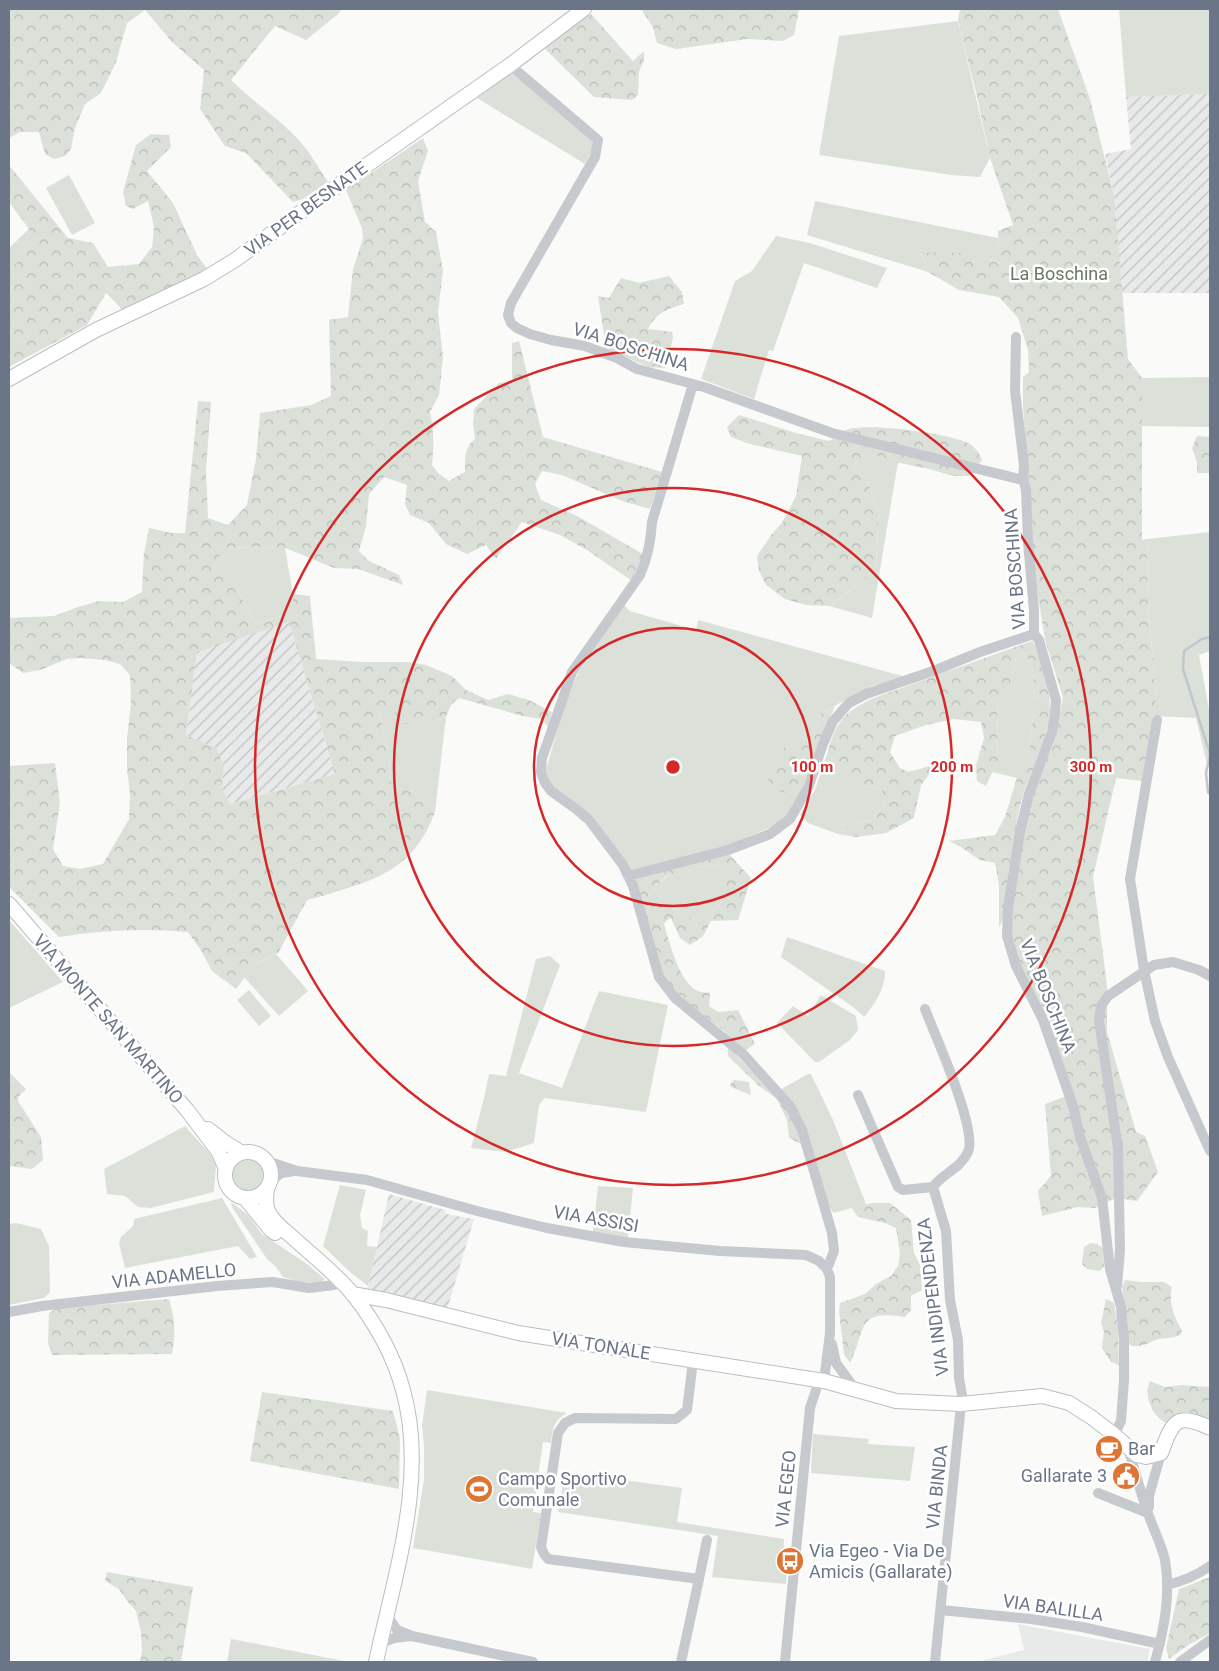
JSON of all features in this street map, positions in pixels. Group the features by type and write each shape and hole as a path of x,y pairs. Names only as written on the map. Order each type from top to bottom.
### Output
{"street":[{"name":"VIA PER BESNATE","path":"9,379 96,330 204,279 235,260 584,9"},
{"name":"VIA BOSCHINA","path":"510,64 598,140 596,157 511,303 508,315 511,323 517,328 551,340 585,346 637,368 704,387 832,433 1023,480"},
{"name":"VIA BOSCHINA","path":"1016,337 1015,391 1024,465 1023,480 1026,489 1034,634 1039,640 1056,700 1052,732 1029,794 1020,831 1008,908 1007,936 1016,966 1043,1020 1073,1106 1080,1137 1102,1198 1110,1270 1121,1307 1124,1340 1121,1421 1118,1429 1112,1433"},
{"path":"693,384 652,522 651,542 645,564 640,575 572,672 542,758 541,772 545,783 551,791 589,820 623,866 633,886 659,977 675,998 744,1055 790,1106 802,1130 832,1232 834,1251 827,1269 831,1286 830,1333 821,1381"},
{"path":"628,876 728,850 770,834 790,819 808,788 833,721 849,703 866,694 1034,634"},
{"path":"1157,720 1130,879 1144,970 1158,1030 1210,1151"},
{"name":"VIA MONTE SAN MARTINO","path":"9,904 187,1110 218,1151 226,1169 226,1182 229,1188 238,1196 245,1198 271,1230 312,1255"},
{"path":"1116,1292 1120,1250 1118,1148 1099,1020 1101,1006 1108,996 1154,965 1173,962 1199,970 1210,976"},
{"path":"858,1095 898,1187 903,1190 933,1187 939,1179 955,1170 964,1160 969,1150 970,1136 964,1112 925,1009"},
{"name":"VIA MONTE SAN MARTINO","path":"187,1110 226,1143 242,1153 256,1153 267,1161 271,1170 266,1203 273,1219 332,1272 352,1294 380,1336 404,1391 411,1424 412,1486 376,1662"},
{"path":"226,1169 232,1159 242,1153"},
{"name":"VIA ASSISI","path":"267,1161 297,1171 368,1180 477,1211 547,1228 614,1241 720,1251 806,1255 819,1261 827,1269"},
{"name":"VIA ASSISI","path":"269,1185 281,1174 297,1171"},
{"path":"245,1198 257,1196 269,1185"},
{"name":"VIA INDIPENDENZA","path":"933,1187 946,1231 950,1300 958,1340 961,1404"},
{"name":"VIA ADAMELLO","path":"9,1312 42,1306 217,1286 273,1282 309,1288 334,1286 341,1282"},
{"name":"VIA TONALE","path":"352,1294 386,1300 518,1333 821,1381 896,1401 961,1404 1042,1396 1069,1403 1091,1416 1128,1448"},
{"path":"367,1314 370,1309 386,1300"},
{"path":"830,1333 836,1364 855,1389"},
{"path":"693,1360 687,1410 676,1418 575,1418 565,1423 558,1433 541,1547 548,1559 700,1579"},
{"name":"VIA EGEO","path":"785,1662 810,1408 821,1381"},
{"name":"VIA BINDA","path":"935,1662 961,1404"},
{"path":"1148,1513 1149,1496 1169,1431 1175,1424 1183,1420 1196,1421 1210,1428"},
{"path":"1128,1448 1136,1455 1146,1457 1161,1453"},
{"path":"1128,1448 1148,1513 1162,1545 1165,1562 1168,1598 1155,1662"},
{"path":"1098,1493 1148,1513"},
{"path":"681,1662 707,1540"},
{"path":"1167,1585 1199,1575 1210,1566"},
{"name":"VIA BALILLA","path":"941,1610 1031,1619 1082,1627 1160,1644"},
{"path":"386,1614 397,1630 412,1636 533,1662"},
{"path":"380,1644 394,1638 412,1636"},
{"path":"1180,1662 1210,1640"}],"shaded area":[{"path":"1210,94 1210,293 1121,293 1114,195 1105,154 1131,149 1126,97"},
{"path":"289,622 335,774 230,804 222,787 224,766 186,735 197,651"},
{"path":"389,1194 445,1210 446,1214 474,1219 447,1310 367,1290"},
{"path":"1018,1624 1150,1649 1147,1662 982,1662 1024,1650"}],"green space":[{"path":"9,9 342,9 306,40 275,26 231,80 298,139 328,182 303,199 293,202 246,153 225,146 200,109 204,70 173,43 145,10 127,23 116,62 101,93 85,104 75,128 71,149 65,156 54,159 45,154 39,132 20,132 9,138"},
{"path":"641,9 799,9 794,35 783,41 747,39 676,49 657,43 653,27"},
{"name":"La Boschina","path":"960,9 1058,9 1090,99 1114,195 1128,359 1142,378 1142,540 1147,539 1148,602 1156,697 1142,781 1116,778 1093,877 1107,985 1107,1032 1136,1132 1145,1136 1158,1172 1137,1201 1116,1198 1095,1208 1078,1207 1042,1216 1038,1191 1051,1176 1045,1104 1072,1094 1047,1017 1017,957 1010,936 1010,909 1019,853 1032,797 1053,745 1063,698 1045,640 1033,564 1023,405 1023,377 1029,372 1028,350 1018,318 999,297 959,290 928,272 921,253 946,252 970,254 999,263 998,231 1013,225 990,158 958,19"},
{"path":"1119,9 1210,9 1210,94 1126,97"},
{"path":"591,14 633,61 644,51 644,60 639,72 638,95 632,100 594,97 543,47"},
{"path":"958,21 990,158 980,177 951,175 819,155 839,36"},
{"path":"508,73 515,73 592,141 593,149 585,164 477,98"},
{"path":"151,134 169,135 171,147 147,171 173,203 197,255 208,270 124,311 106,293 87,325 9,367 9,271 25,254 29,229 9,202 9,165 68,238 93,243 108,267 139,264 152,247 154,227 148,201 133,209 126,206 123,192 136,145"},
{"path":"423,138 428,151 418,181 425,222 436,232 443,270 438,312 443,358 439,395 430,412 433,438 432,465 439,474 449,481 465,472 467,450 475,439 474,409 499,383 512,381 512,343 519,341 543,437 662,472 650,509 622,501 562,475 542,471 535,484 541,500 577,516 643,554 632,581 587,550 560,535 522,522 496,559 486,545 467,554 446,544 429,523 410,515 405,504 407,485 384,477 369,494 366,527 359,551 369,561 399,575 403,585 358,569 334,568 283,547 216,548 256,625 292,612 293,594 310,596 316,659 407,662 426,665 452,676 466,690 488,700 508,694 529,700 552,712 548,727 541,719 522,716 459,698 451,705 446,717 430,722 403,724 393,710 384,709 380,715 389,754 391,785 415,793 435,812 428,828 411,853 389,871 361,884 307,900 278,953 254,965 236,989 212,971 188,932 123,930 59,937 9,887 9,766 55,763 60,803 53,849 63,866 80,869 103,864 129,819 130,795 127,768 127,739 131,703 130,675 120,664 106,660 67,659 40,670 23,673 9,663 9,618 54,616 99,601 123,602 142,592 144,553 149,528 171,533 185,533 198,401 211,402 206,471 208,518 228,525 247,505 256,459 260,413 311,405 331,396 329,320 348,317 353,269 363,238 362,228 346,190","holes":["289,622 335,774 230,804 222,787 224,766 216,748 186,735 197,652"]},
{"path":"69,175 95,223 72,235 46,188"},
{"path":"815,201 998,238 1000,263 969,254 921,254 928,272 807,235"},
{"path":"29,229 25,254 9,271 9,248"},
{"path":"776,236 810,243 887,268 877,288 804,263 773,351 769,350 754,399 701,379 735,281 752,271"},
{"path":"669,276 682,292 684,304 663,312 651,323 648,329 672,332 673,338 665,368 648,367 606,348 598,296 609,298 621,278 639,283"},
{"path":"1210,377 1210,427 1141,426 1142,378"},
{"path":"739,415 829,441 846,430 859,427 891,428 944,436 958,439 973,446 982,460 969,476 953,476 890,461 867,452 853,466 866,479 879,512 876,564 867,578 829,606 806,605 785,599 766,585 759,571 757,556 782,523 796,496 802,456 750,444 731,437 727,427"},
{"path":"1197,436 1210,437 1210,473 1197,473 1197,462 1192,448"},
{"path":"867,452 898,462 872,618 829,606 867,578 876,564 879,512 866,479 853,466"},
{"path":"1210,532 1210,651 1199,655 1210,715 1210,763 1207,764 1196,718 1152,716 1156,697 1148,602 1147,539"},
{"path":"216,548 285,548 293,594 292,612 256,625"},
{"path":"624,605 630,611 696,630 698,620 906,677 872,686 821,713 813,740 795,740 799,798 779,824 731,844 629,873 620,854 550,787 546,770 563,709 578,673"},
{"path":"1032,641 1040,655 1046,675 1050,713 1043,743 1019,808 1009,868 1005,914 999,927 999,885 995,863 980,860 949,841 995,835 1005,817 1018,774 1029,750 1035,702 1033,670 1025,653 1016,657 1011,685 997,696 998,760 986,786 977,781 976,765 984,738 981,722 954,719 926,725 895,736 890,752 900,768 909,772 936,764 942,771 930,773 921,785 914,818 886,833 856,837 838,834 855,823 873,820 884,803 882,790 861,785 845,778 836,761 827,754 841,720 852,710 871,699"},
{"path":"1025,653 1033,670 1035,702 1029,750 1017,778 992,772 998,760 997,695 1011,685 1016,657"},
{"path":"835,706 819,742 799,798 774,789 766,776 776,754 795,740 813,740 821,713"},
{"path":"384,708 430,722 446,717 435,812 415,793 391,785 389,754 380,715"},
{"path":"827,754 861,785 882,790 884,803 873,820 855,823 838,834 808,823 800,815 815,790"},
{"path":"729,854 751,878 738,920 711,921 703,936 690,945 680,938 671,918 664,924 676,962 691,987 701,992 710,993 709,1006 718,1012 738,1010 755,1044 746,1050 737,1045 722,1029 688,1005 670,987 663,975 632,879","holes":["716,865 724,867 724,893 720,904 698,921 669,907 651,906 647,899 658,884 667,876 682,874 698,867"]},
{"path":"716,865 724,867 724,893 720,904 698,921 685,916 673,908 651,906 647,899 658,884 668,876 682,874 698,867"},
{"path":"9,920 63,982 9,1008"},
{"path":"787,937 885,971 884,983 879,995 864,1017 853,1007 781,957"},
{"path":"276,954 308,991 279,1016 244,977 254,965"},
{"path":"550,956 560,965 519,1073 562,1088 599,991 668,1005 646,1112 545,1098 539,1105 534,1143 506,1152 471,1148 489,1074 506,1076 536,959"},
{"path":"249,990 271,1016 259,1026 237,1000"},
{"path":"821,995 856,1016 858,1030 850,1040 819,1062 815,1062 777,1023 793,1006 808,1016"},
{"path":"728,1047 782,1101 793,1118 801,1144 789,1138 787,1120 777,1099 758,1085 728,1056"},
{"path":"9,1072 26,1089 18,1097 18,1101 41,1137 43,1160 32,1169 9,1166"},
{"path":"811,1074 833,1120 866,1204 834,1213 826,1204 781,1090"},
{"path":"734,1080 749,1082 751,1095 731,1087 730,1085"},
{"path":"185,1126 210,1154 216,1166 214,1192 151,1208 138,1207 125,1196 107,1194 104,1169"},
{"path":"248,1159 259,1164 264,1175 259,1186 248,1191 237,1186 232,1175 237,1164"},
{"path":"340,1185 366,1190 360,1215 362,1228 368,1231 367,1246 377,1247 368,1286 323,1246"},
{"path":"598,1186 633,1188 628,1238 593,1232"},
{"path":"222,1198 257,1257 250,1259 238,1246 125,1268 119,1243 121,1237 133,1226 134,1219"},
{"path":"231,1202 248,1215 262,1234 307,1264 325,1279 322,1282 314,1283 283,1277 267,1259 232,1207"},
{"path":"873,1203 890,1203 911,1220 914,1254 920,1264 922,1290 911,1296 911,1310 905,1317 878,1316 870,1319 865,1324 850,1363 844,1354 839,1311 840,1303 865,1294 876,1284 891,1276 898,1266 900,1253 896,1228 885,1223 858,1217 851,1207"},
{"path":"16,1223 41,1229 49,1246 50,1292 44,1298 9,1305 9,1224"},
{"path":"1090,1243 1097,1244 1103,1248 1104,1266 1100,1271 1087,1269 1082,1264 1084,1247"},
{"path":"1125,1280 1164,1282 1172,1287 1171,1303 1176,1320 1182,1330 1180,1335 1158,1339 1141,1346 1131,1346 1128,1342 1122,1287"},
{"path":"169,1299 174,1326 172,1354 52,1355 48,1343 49,1313 57,1308"},
{"path":"1106,1299 1114,1303 1118,1325 1119,1365 1111,1362 1102,1348 1104,1332 1101,1323"},
{"path":"1150,1381 1165,1387 1181,1385 1210,1387 1210,1422 1188,1412 1178,1414 1166,1423 1161,1420 1153,1410 1148,1399"},
{"name":"Campo Sportivo Comunale","path":"427,1390 567,1413 554,1425 551,1443 543,1442 533,1512 541,1513 532,1569 413,1548 424,1479 422,1426"},
{"path":"262,1392 393,1411 400,1438 399,1489 250,1461"},
{"path":"813,1434 869,1439 868,1444 915,1447 910,1481 811,1473"},
{"path":"565,1472 682,1488 677,1522 784,1539 783,1571 787,1571 786,1584 712,1577 718,1536 558,1512"},
{"path":"107,1572 193,1587 181,1662 140,1662 142,1650 141,1632 136,1611 119,1589 105,1581"},
{"path":"1210,1577 1210,1633 1169,1659 1166,1648 1179,1589"},
{"path":"231,1639 237,1640 349,1662 227,1662"}],"waterway":[{"path":"1210,637 1202,639 1184,651 1183,669 1210,754"},
{"path":"1210,755 1206,773 1208,792 1210,794"}],"place":[{"name":"Bar","path":"1109,1449"},
{"name":"Gallarate 3","path":"1126,1476"},
{"name":"Campo Sportivo Comunale","path":"479,1489"},
{"name":"Via Egeo - Via De Amicis (Gallarate)","path":"790,1561"}]}
